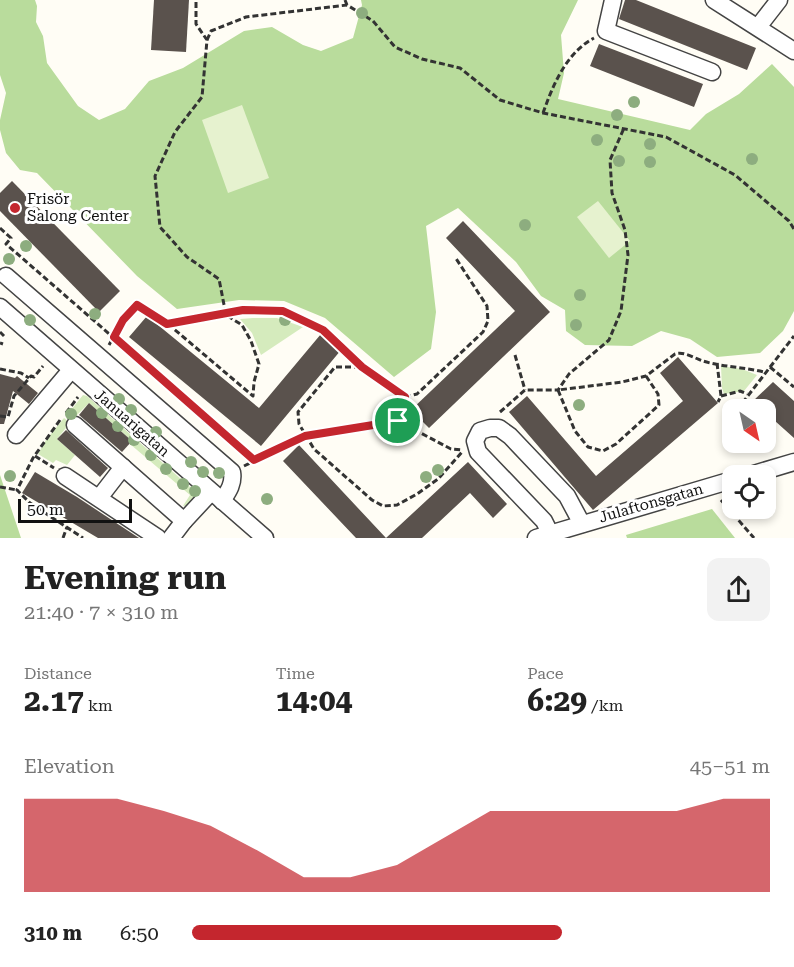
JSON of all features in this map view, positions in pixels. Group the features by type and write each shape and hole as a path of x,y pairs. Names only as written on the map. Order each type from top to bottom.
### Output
{"street":[{"path":"613,0 606,32 712,72"},
{"path":"714,0 794,51"},
{"path":"759,27 779,0"},
{"path":"6,276 232,472 233,479 229,489 216,496 184,521 171,538"},
{"name":"Januarigatan","path":"0,307 73,375 265,538"},
{"path":"16,435 73,375"},
{"path":"75,425 184,521"},
{"path":"543,536 544,521 478,452 475,441 480,431 499,428 510,436 567,496 582,524"},
{"path":"776,467 794,462"},
{"path":"99,498 123,467"},
{"path":"66,476 158,538"},
{"name":"Julaftonsgatan","path":"543,536 722,483"}],"path":[{"path":"196,0 196,24 207,40"},
{"path":"99,356 114,337 123,320 137,305 167,324 254,396 254,381 259,364 251,341 242,325 226,315 219,279 187,257 160,227 155,176 175,132 202,97 207,40 211,31 246,17 346,2 373,21 395,47 422,59 460,68 500,100 543,113 666,137 735,175 789,221 794,229"},
{"path":"543,113 554,82 581,45 606,32"},
{"path":"558,390 569,374 609,340 621,311 628,255 625,230 612,193 610,160 624,128"},
{"path":"0,228 11,238 6,244 254,460"},
{"path":"167,324 226,315 243,310 283,311 323,330 362,367 405,397 417,394 483,333 488,321 488,306 455,257"},
{"path":"0,332 4,336"},
{"path":"744,399 794,336"},
{"path":"497,415 525,390 558,390 622,382 646,376 680,352 705,362 764,372"},
{"path":"514,355 525,390"},
{"path":"0,416 8,417 14,396 49,360 73,375 75,384 83,391 45,440 17,490"},
{"path":"717,363 721,396 718,402"},
{"path":"362,367 335,367 298,412 299,424 314,449 372,500 383,506 397,505 417,494 438,479 465,450 467,442"},
{"path":"770,367 794,387"},
{"path":"0,369 21,373 29,378"},
{"path":"558,390 575,431 588,447 603,451 616,444 659,405 658,394 646,376"},
{"path":"721,396 740,392 747,394"},
{"path":"398,421 398,411 405,397"},
{"path":"232,472 305,436 398,421 451,449 465,450"},
{"path":"35,456 66,476"},
{"path":"713,485 718,496 754,538"},
{"path":"0,488 17,490 30,503 83,538"},
{"path":"63,538 67,527"}],"green space":[{"path":"0,0 35,0 36,22 43,36 47,63 78,106 99,120 125,109 149,81 183,68 244,31 272,27 303,45 321,51 353,38 362,5 361,0 578,0 561,35 564,73 558,99 690,130 706,114 739,94 772,64 794,87 794,311 783,331 760,353 717,357 690,339 661,331 632,346 585,345 566,331 565,310 541,296 516,262 458,208 426,226 436,312 431,349 394,377 325,318 284,301 239,300 177,309 137,276 37,173 20,170 6,153 0,130 6,93 0,75"},
{"path":"242,105 269,178 228,193 202,120"},
{"path":"598,201 630,241 609,258 577,217"},
{"path":"277,318 303,327 261,355 252,333 240,319"},
{"path":"721,366 742,369 757,375 744,391 724,394"},
{"path":"83,395 87,396 199,495 189,505 183,506 190,495 130,444 132,441 89,403 73,419 68,417 67,415"},
{"path":"64,418 70,423 57,439 75,455 67,465 56,460 53,463 38,454"},
{"path":"0,475 21,538 0,538"},
{"path":"712,509 735,538 627,538 626,535"}],"building":[{"path":"154,0 189,0 186,52 151,50"},
{"path":"625,0 636,0 756,48 747,70 619,19"},
{"path":"599,44 703,84 694,107 590,66"},
{"path":"12,181 120,291 99,312 0,211 0,193"},
{"path":"463,221 550,312 429,428 411,410 515,311 446,238"},
{"path":"147,316 259,408 321,334 341,350 261,446 129,337"},
{"path":"678,357 718,403 593,510 509,412 527,396 596,476 683,401 660,373"},
{"path":"0,374 15,378 17,376 38,393 29,404 13,391 4,424 0,424"},
{"path":"773,382 794,401 794,438 776,422 776,399 755,399"},
{"path":"89,403 132,441 122,452 79,415"},
{"path":"66,430 108,468 100,477 57,439"},
{"path":"299,445 386,538 356,538 283,461"},
{"path":"468,462 507,504 493,518 470,493 422,538 386,538"},
{"path":"35,472 139,538 98,538 22,493"}],"place":[{"name":"Frisör Salong Center","path":"15,208"}],"route":[{"path":"137,305 167,324 226,315 243,310 283,311 323,330 362,367 405,397 398,411 398,421 305,436 254,460 114,337 123,320 137,305"}]}
